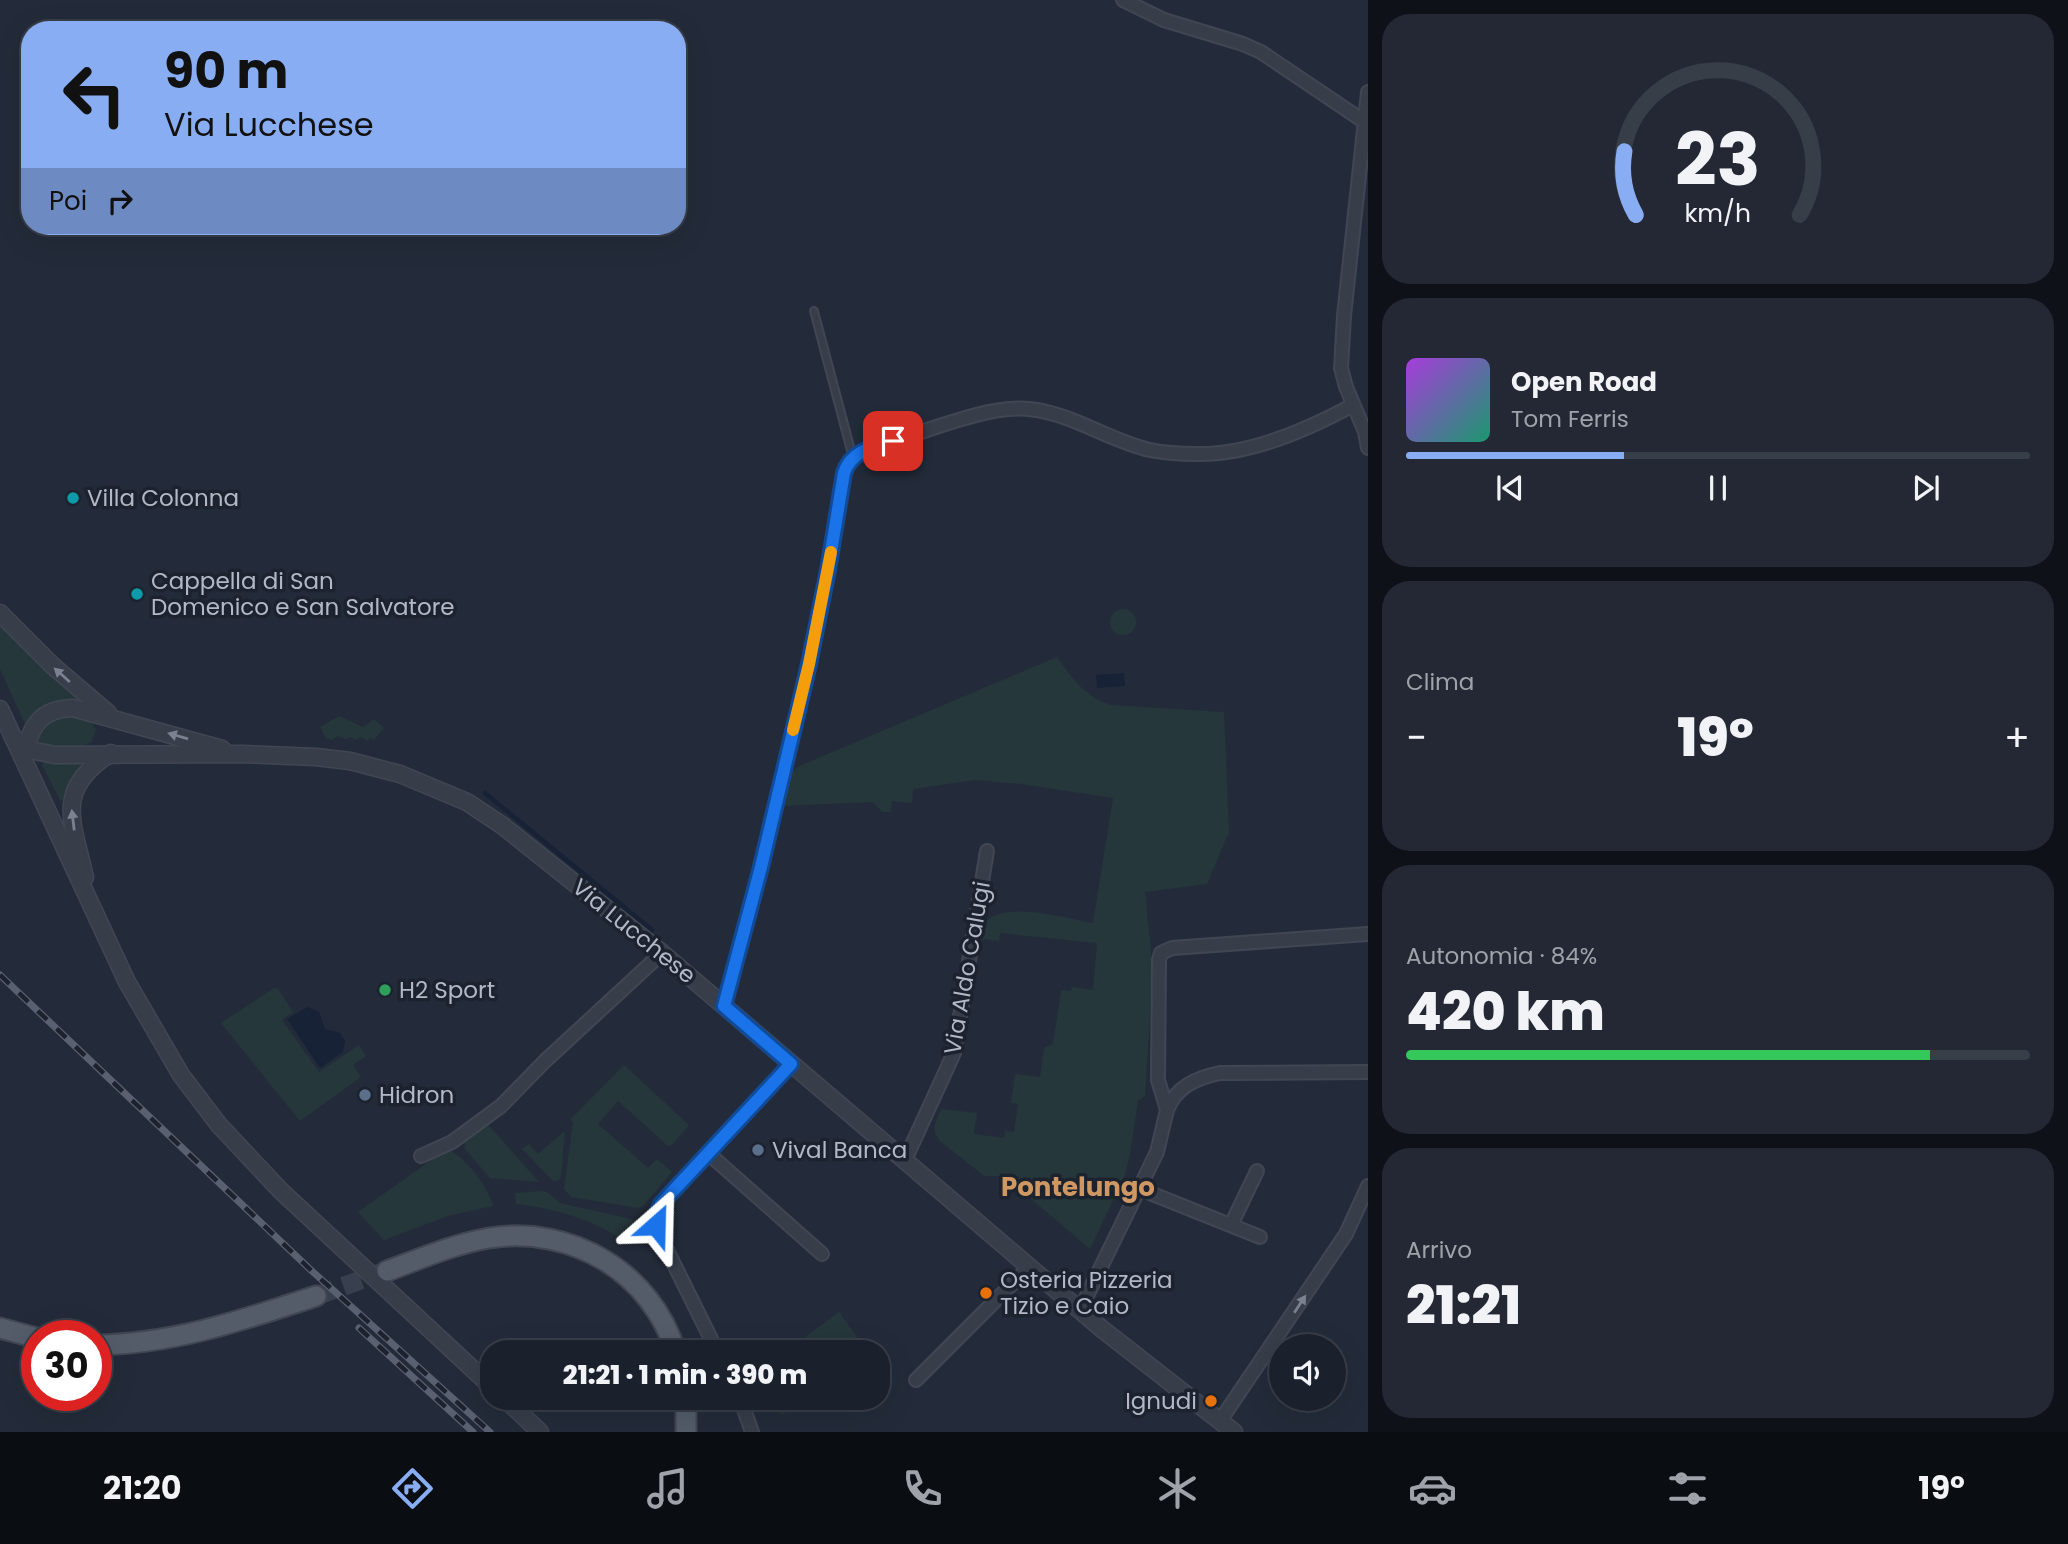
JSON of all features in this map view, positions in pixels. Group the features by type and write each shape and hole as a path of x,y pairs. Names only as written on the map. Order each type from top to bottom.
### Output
{"main road":[{"path":"387,1271 488,1238 534,1236 568,1243 599,1256 642,1291 666,1326 671,1340"},
{"path":"112,1345 137,1344 193,1335 316,1296"},
{"path":"0,1328 21,1334"},
{"path":"675,1410 675,1432"},
{"path":"685,1432 686,1410"}],"street":[{"path":"1123,0 1164,20 1261,52 1365,122"},
{"path":"1368,92 1342,348 1343,377 1365,432 1368,448"},
{"path":"724,1006 761,867 809,664 844,473 853,457 868,449 947,424 988,414 1029,409 1072,420 1149,450 1168,453 1216,453 1269,441 1303,429 1353,405"},
{"name":"Via Lucchese","path":"0,613 62,674 115,719"},
{"path":"0,709 143,1012 181,1075 219,1125 281,1191 480,1376"},
{"name":"Via Lucchese","path":"241,754 81,709 58,710 37,722 21,749 55,755 241,754 350,761 400,774 467,802 503,826 662,953 1080,1310 1234,1432"},
{"path":"93,910 73,826 72,798 83,774 112,753"},
{"name":"Via Aldo Calugi","path":"905,1160 949,1065 958,1038 987,851"},
{"path":"1167,1110 1158,1080 1159,960 1164,950 1368,934"},
{"path":"421,1156 452,1142 500,1105 662,953"},
{"path":"712,1340 660,1236 656,1218 661,1204 791,1064"},
{"path":"1080,1310 1157,1153 1167,1110 1178,1090 1199,1079 1220,1073 1368,1072"},
{"path":"709,1154 822,1254"},
{"path":"1231,1225 1257,1171"},
{"path":"1220,1421 1346,1234 1368,1186"},
{"path":"1140,1189 1260,1237"},
{"path":"916,1380 1029,1267"},
{"path":"517,1410 540,1432"},
{"path":"744,1410 752,1432"}],"lane":[{"path":"814,311 853,457"}],"shaded area":[{"path":"1123,609 1132,613 1136,622 1132,631 1123,635 1114,631 1110,622 1114,613"},
{"path":"0,624 31,656 80,698 79,701 50,707 25,724 0,669"},
{"path":"1057,657 1086,692 1111,705 1224,712 1229,832 1207,884 1145,892 1151,951 1151,996 1145,1096 1138,1101 1125,1175 1090,1249 1009,1180 1000,1176 984,1176 940,1141 935,1129 941,1109 977,1113 974,1134 1004,1138 1005,1131 1014,1132 1018,1104 1011,1103 1015,1074 1040,1077 1044,1048 1053,1044 1061,990 1071,991 1072,987 1093,990 1097,943 1000,933 999,941 983,939 983,929 985,923 994,916 1021,911 1093,923 1113,798 1022,784 975,780 913,789 912,803 892,801 891,812 882,812 873,802 782,806 789,776 797,767"},
{"path":"67,714 91,720 96,730 91,742 64,748 37,743 35,740 42,724"},
{"path":"339,716 363,727 374,719 384,728 374,740 371,738 367,741 361,737 355,740 351,737 345,739 337,736 332,740 326,738 320,727"},
{"path":"46,760 83,762 61,802 42,765"},
{"path":"274,988 278,989 293,1012 282,1020 319,1072 359,1045 366,1056 353,1065 361,1077 300,1121 221,1023"},
{"path":"624,1065 689,1125 673,1144 668,1146 618,1101 598,1124 648,1168 657,1159 672,1172 642,1207 638,1208 571,1197 564,1189 573,1122 570,1120"},
{"path":"485,1121 539,1182 490,1178 465,1149 464,1139"},
{"path":"565,1131 561,1176 554,1182 522,1149 529,1144 538,1154"},
{"path":"449,1150 476,1174 493,1206 448,1216 384,1240 358,1212"},
{"path":"542,1191 560,1203 635,1220 643,1225 647,1232 627,1243 574,1216 516,1204 515,1193"},
{"path":"839,1312 859,1340 801,1340"}],"water":[{"path":"1124,673 1125,686 1097,688 1096,675"},
{"path":"307,1007 319,1012 325,1029 340,1033 345,1041 343,1052 320,1068 287,1019"}],"waterway":[{"path":"485,793 652,930"}],"tunnel":[{"path":"316,1296 386,1271"}],"railway":[{"path":"0,975 313,1272 490,1432"},
{"path":"359,1328 473,1432"}],"slow traffic":[{"path":"793,730 831,552"}],"place":[{"name":"Villa Colonna","path":"73,498"},
{"name":"Cappella di San Domenico e San Salvatore","path":"137,594"},
{"name":"H2 Sport","path":"385,990"},
{"name":"Hidron","path":"365,1095"},
{"name":"Vival Banca","path":"758,1150"},
{"name":"Osteria Pizzeria Tizio e Caio","path":"986,1293"},
{"name":"Ignudi","path":"1211,1401"}],"district":[{"name":"Pontelungo","path":"1078,1187"}],"route":[{"path":"656,1225 656,1215 661,1204 791,1064 724,1006 761,867 809,664 846,466 862,452 893,441"}]}
